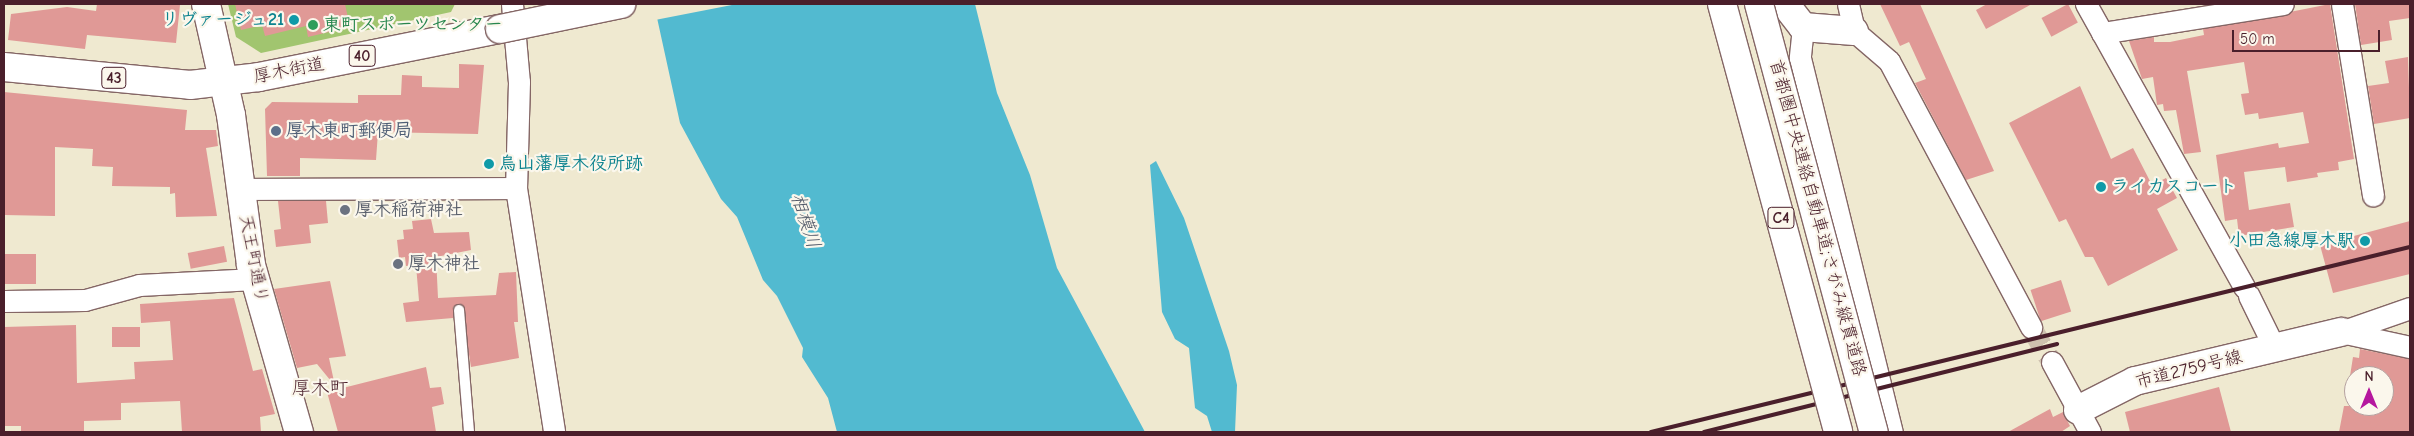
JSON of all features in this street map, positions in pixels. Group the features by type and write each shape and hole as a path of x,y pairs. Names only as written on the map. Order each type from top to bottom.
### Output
{"main road":[{"name":"天王町通り","path":"206,4 224,82 255,279 299,432"},
{"name":"厚木街道","path":"224,82 621,4"},
{"name":"首都圏中央連絡自動車道;さがみ縦貫道路","path":"1722,4 1838,432"},
{"name":"首都圏中央連絡自動車道;さがみ縦貫道路","path":"1759,4 1874,432"},
{"path":"1785,4 1803,27 1854,31"},
{"name":"43","path":"4,67 190,86 224,82"},
{"name":"市道2759号線","path":"2084,421 2135,381 2341,332"}],"street":[{"path":"512,4 519,82 516,188 554,432"},
{"path":"1848,4 1854,31 1889,61 2031,327"},
{"path":"2086,4 2246,292 2275,349"},
{"path":"2102,33 2283,4"},
{"path":"2342,4 2373,196"},
{"path":"1803,27 1800,58 1892,432"},
{"path":"240,189 516,188"},
{"path":"4,301 85,300 139,285 255,279"},
{"path":"2341,332 2389,313 2410,308"},
{"path":"2389,313 2389,342"},
{"path":"2341,332 2410,347"},
{"path":"2052,362 2084,421"}],"lane":[{"path":"459,310 469,432"}],"green space":[{"name":"東町スポーツセンター","path":"228,4 455,4 451,12 261,53 236,37"}],"water":[{"name":"相模川","path":"654,4 975,4 997,93 1030,175 1057,268 1145,432 837,432 828,398 802,357 803,348 777,296 763,280 737,217 721,199 680,123"},
{"path":"1156,161 1184,218 1229,351 1237,385 1235,432 1212,432 1207,416 1195,408 1189,348 1175,339 1162,312 1150,165"}],"pier":[{"path":"652,4 737,4 655,20"}],"building":[{"path":"97,4 180,5 176,43 87,35 85,49 8,40 11,14 67,7 96,11"},
{"name":"リヴァージュ21","path":"235,4 345,4 350,27 308,37 306,26 265,36 262,25 241,30"},
{"path":"1880,4 1920,4 1994,171 1966,180 1915,83 1926,79 1909,42 1900,46"},
{"path":"1987,4 2032,4 1986,29 1976,10"},
{"path":"2068,4 2078,23 2051,37 2042,18"},
{"path":"2330,4 2354,159 2338,162 2339,170 2317,173 2318,177 2287,182 2285,167 2244,172 2249,210 2290,203 2294,227 2239,236 2237,219 2225,221 2216,155 2278,143 2279,148 2309,143 2303,112 2259,119 2258,113 2245,115 2241,94 2249,93 2244,62 2187,71 2201,152 2184,154 2176,110 2164,111 2163,104 2157,105 2153,77 2142,79 2129,41 2154,37 2154,42 2170,42 2204,35 2203,29"},
{"path":"2355,4 2410,4 2410,18 2389,21 2392,40 2361,45"},
{"path":"2408,57 2410,118 2374,124 2368,86 2389,83 2385,61"},
{"path":"459,64 484,65 478,134 378,132 376,160 300,158 300,176 267,176 265,109 272,102 358,103 358,95 401,95 402,75 422,76 422,87 459,88"},
{"path":"2080,86 2111,159 2133,148 2152,185 2166,178 2177,198 2157,209 2178,250 2108,286 2093,257 2085,257 2066,219 2059,222 2009,123"},
{"path":"4,92 187,110 185,130 216,130 218,146 206,148 217,216 176,217 175,193 170,194 170,187 112,186 113,167 92,166 93,149 55,147 55,216 4,215"},
{"path":"278,201 326,201 328,223 309,225 311,243 276,247 274,230 281,229"},
{"path":"431,219 434,233 469,232 471,250 436,257 438,298 496,295 499,273 516,272 518,322 514,322 519,358 471,367 461,304 453,307 453,318 406,322 403,303 419,301 416,265 406,266 405,257 399,258 397,240 404,239 403,230 413,229 412,221"},
{"path":"2410,221 2410,274 2333,293 2320,245"},
{"path":"224,246 227,262 191,269 188,253"},
{"path":"4,254 36,254 36,284 4,284"},
{"path":"2061,280 2071,311 2041,321 2031,290"},
{"path":"330,281 346,356 329,358 335,386 317,364 297,368 274,289"},
{"path":"234,298 253,371 262,369 275,414 260,417 261,432 182,432 180,401 121,403 121,420 84,421 84,432 21,432 21,426 4,426 4,327 76,325 77,383 135,379 134,362 173,360 170,321 141,323 140,304"},
{"path":"112,327 140,327 140,347 112,347"},
{"path":"2360,349 2410,359 2410,432 2339,432 2344,406 2344,416 2394,416 2394,366 2352,366 2353,357 2359,358"},
{"path":"426,367 430,388 441,387 444,404 432,407 436,432 338,432 327,392"},
{"path":"2219,387 2231,432 2130,432 2125,412"},
{"path":"2050,409 2053,417 2063,412 2070,426 2061,432 2008,432"}],"tunnel":[{"path":"2031,327 2052,362"}],"railway":[{"path":"1651,432 2410,247"},
{"path":"1704,432 2057,344"}],"place":[{"name":"リヴァージュ21","path":"294,20"},
{"name":"東町スポーツセンター","path":"313,25"},
{"name":"厚木東町郵便局","path":"276,131"},
{"name":"烏山藩厚木役所跡","path":"489,164"},
{"name":"ライカスコート","path":"2101,187"},
{"name":"厚木稲荷神社","path":"345,210"},
{"name":"小田急線厚木駅","path":"2365,241"},
{"name":"厚木神社","path":"398,264"}],"district":[{"name":"厚木町","path":"320,389"}]}
